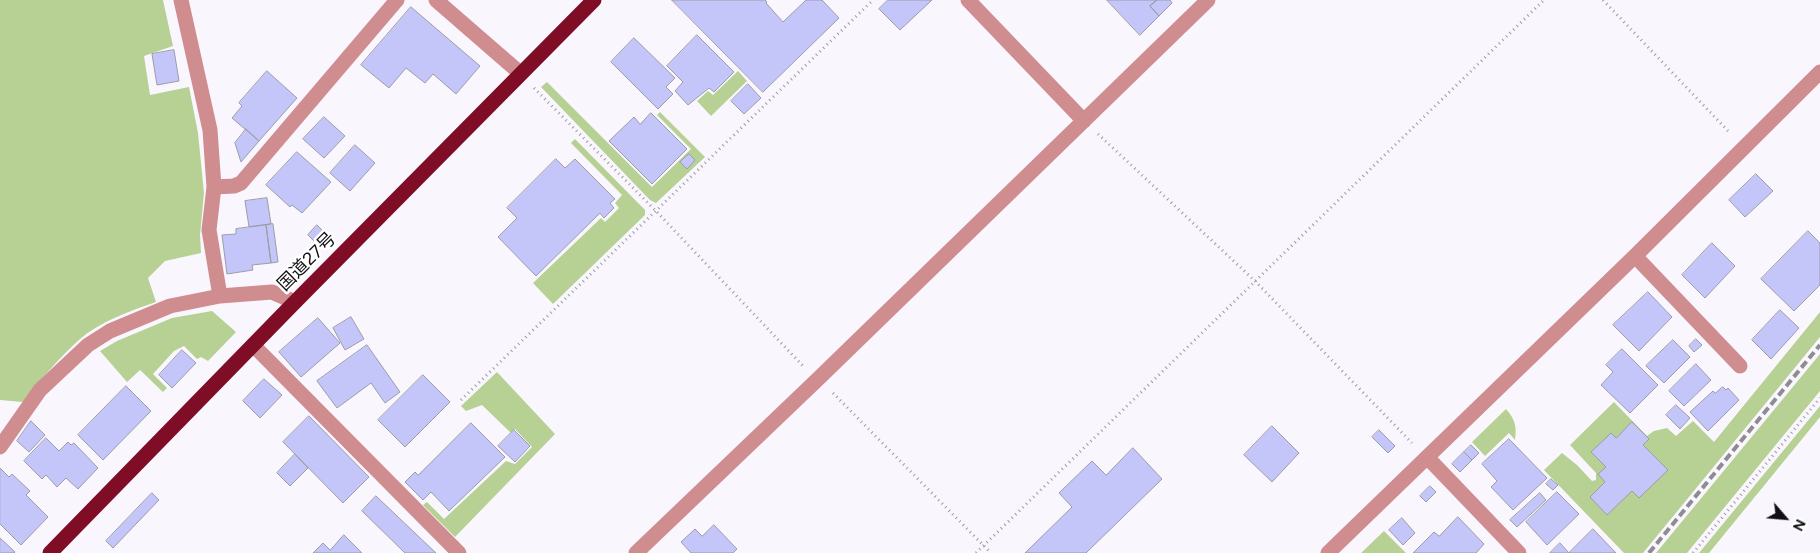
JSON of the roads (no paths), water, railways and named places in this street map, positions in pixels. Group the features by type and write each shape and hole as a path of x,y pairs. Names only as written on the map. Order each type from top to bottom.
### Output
{"highway":[{"name":"国道27号","path":"50,553 520,73 594,0"}],"street":[{"path":"181,0 210,130 214,187 209,230 220,296"},
{"path":"214,187 234,186 241,183 397,0"},
{"path":"436,0 520,73"},
{"path":"968,0 1084,121"},
{"path":"636,553 1208,0"},
{"path":"1328,553 1635,256 1820,72"},
{"path":"1635,256 1740,366"},
{"path":"0,447 40,390 88,345 110,331 170,306 220,296 272,292 295,302"},
{"path":"253,345 459,553"},
{"path":"1427,457 1519,553"}],"railway":[{"path":"1649,553 1820,345"}]}
